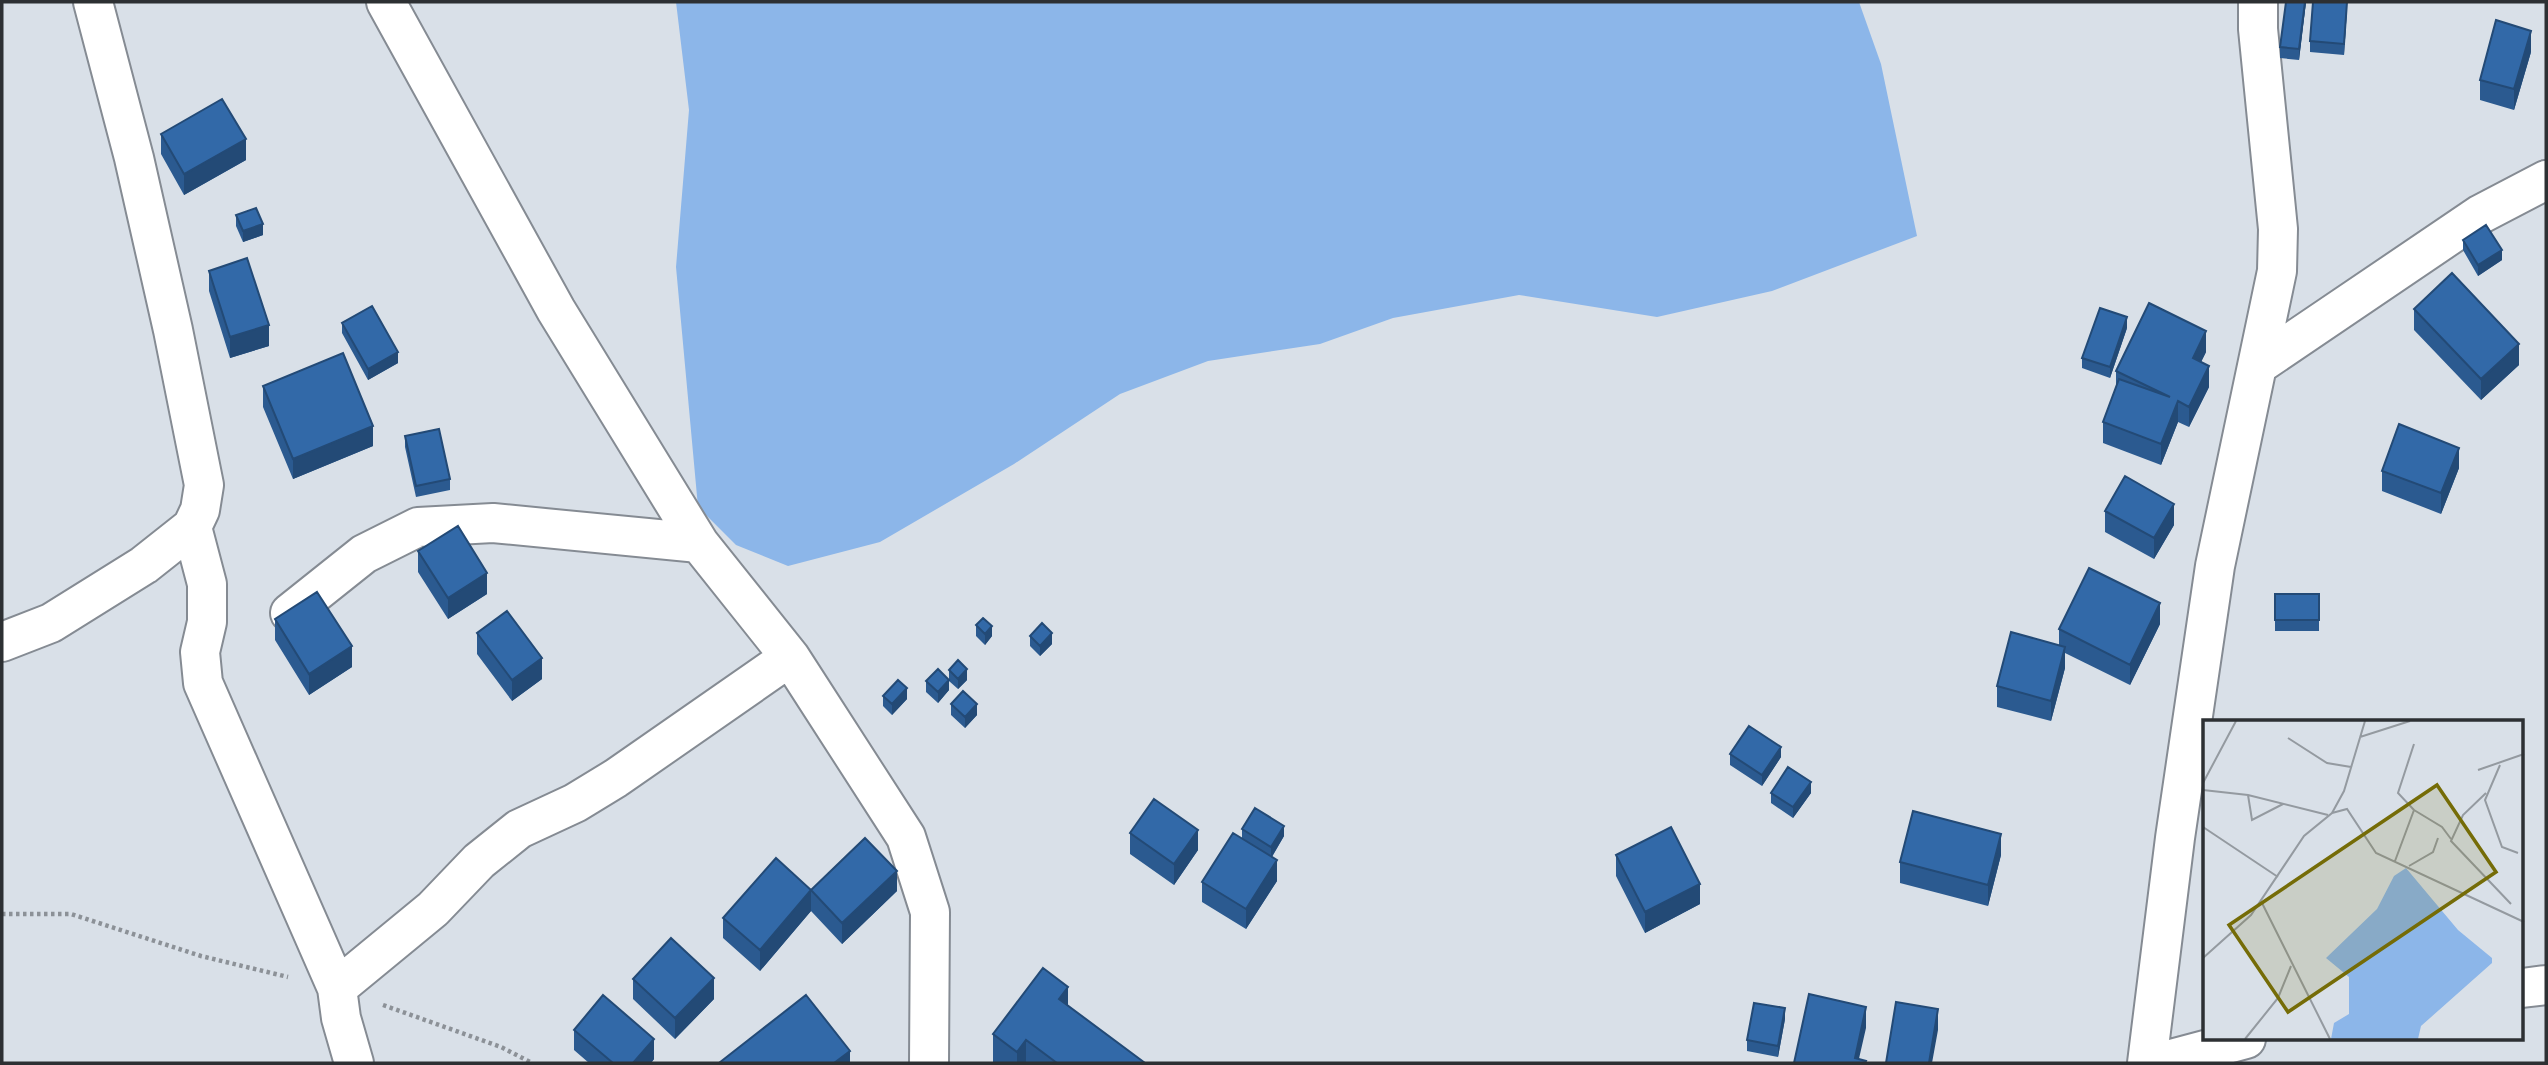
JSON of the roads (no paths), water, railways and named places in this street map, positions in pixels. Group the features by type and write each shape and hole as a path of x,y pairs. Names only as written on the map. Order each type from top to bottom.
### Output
{"street":[{"path":"2,642 51,623 144,565 191,527 200,510 204,485 173,330 134,158 93,2"},
{"path":"386,2 556,310 699,543 790,657 906,837 930,912 929,1063"},
{"path":"2147,1063 2175,838 2215,566 2277,271 2278,229 2258,29 2258,2"},
{"path":"2258,365 2482,214 2546,180"},
{"path":"290,613 364,554 418,527 493,523 699,543"},
{"path":"191,527 207,584 207,621 200,652 203,683 337,988 341,1018 354,1063"},
{"path":"337,988 399,939 433,909 479,861 519,829 575,803 616,778 790,657"},
{"path":"2524,988 2546,985"},
{"path":"2156,1063 2241,1040"}]}
